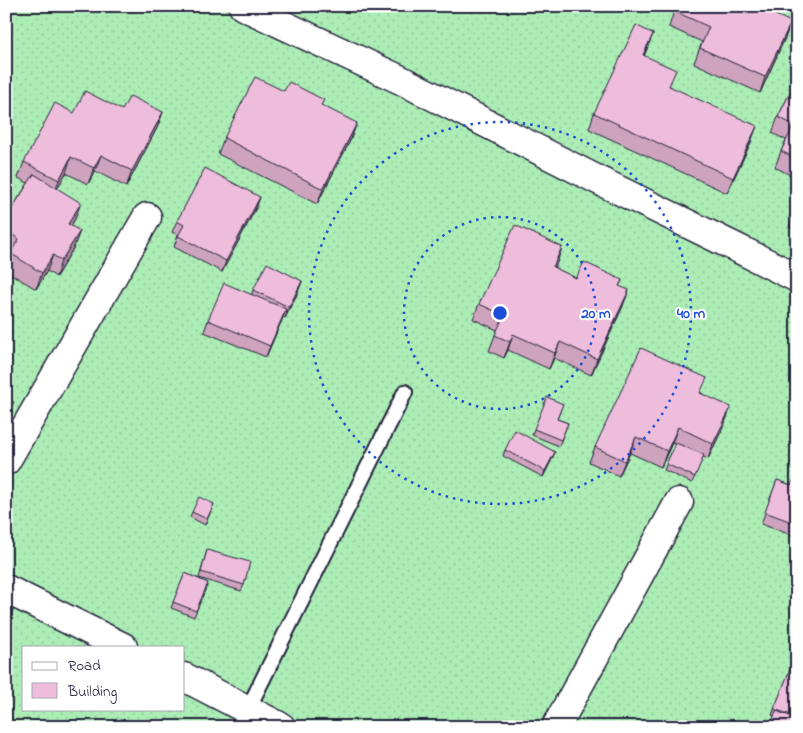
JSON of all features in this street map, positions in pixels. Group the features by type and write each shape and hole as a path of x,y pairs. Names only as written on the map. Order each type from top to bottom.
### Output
{"street":[{"path":"243,6 402,80 598,180 797,278"},
{"path":"6,461 146,217"},
{"path":"556,727 679,502"},
{"path":"6,589 121,646"},
{"path":"185,678 281,727"}],"lane":[{"path":"248,709 404,392"}],"green space":[{"path":"6,6 797,6 797,727 6,727"}],"building":[{"path":"677,6 756,6 791,22 765,77 700,48 709,27 674,11"},
{"path":"636,25 653,34 643,55 676,70 669,86 757,126 733,178 594,113"},
{"path":"255,77 284,91 289,82 324,100 321,105 357,123 323,189 224,138"},
{"path":"797,78 797,159 781,151 794,125 778,117"},
{"path":"85,91 122,110 130,96 163,112 132,171 101,155 94,168 71,157 59,180 24,162 55,103 74,113"},
{"path":"205,168 260,197 226,261 178,236 184,225 177,221"},
{"path":"34,174 81,203 68,224 80,231 61,261 53,255 42,273 10,253 19,239 6,231 6,218"},
{"path":"797,209 797,223 791,221"},
{"path":"515,225 562,247 553,267 576,278 584,262 622,280 619,286 629,290 597,359 560,342 555,353 513,334 510,342 495,335 504,315 479,304"},
{"path":"267,263 302,281 289,307 253,290"},
{"path":"224,283 286,309 270,346 208,320"},
{"path":"641,348 707,378 700,393 731,407 713,444 678,427 667,451 636,437 625,461 595,447"},
{"path":"547,397 563,404 557,419 568,423 561,440 534,429"},
{"path":"6,398 14,402 6,418"},
{"path":"515,430 555,452 545,471 505,450"},
{"path":"676,443 704,455 695,477 666,464"},
{"path":"797,472 797,524 765,512 777,480 791,485"},
{"path":"199,497 214,504 207,519 192,512"},
{"path":"207,550 250,562 244,585 201,572"},
{"path":"185,573 208,583 196,611 173,602"},
{"path":"791,667 797,669 797,711 794,716 774,709"},
{"path":"776,711 795,718 797,713 797,727 770,727"}]}
